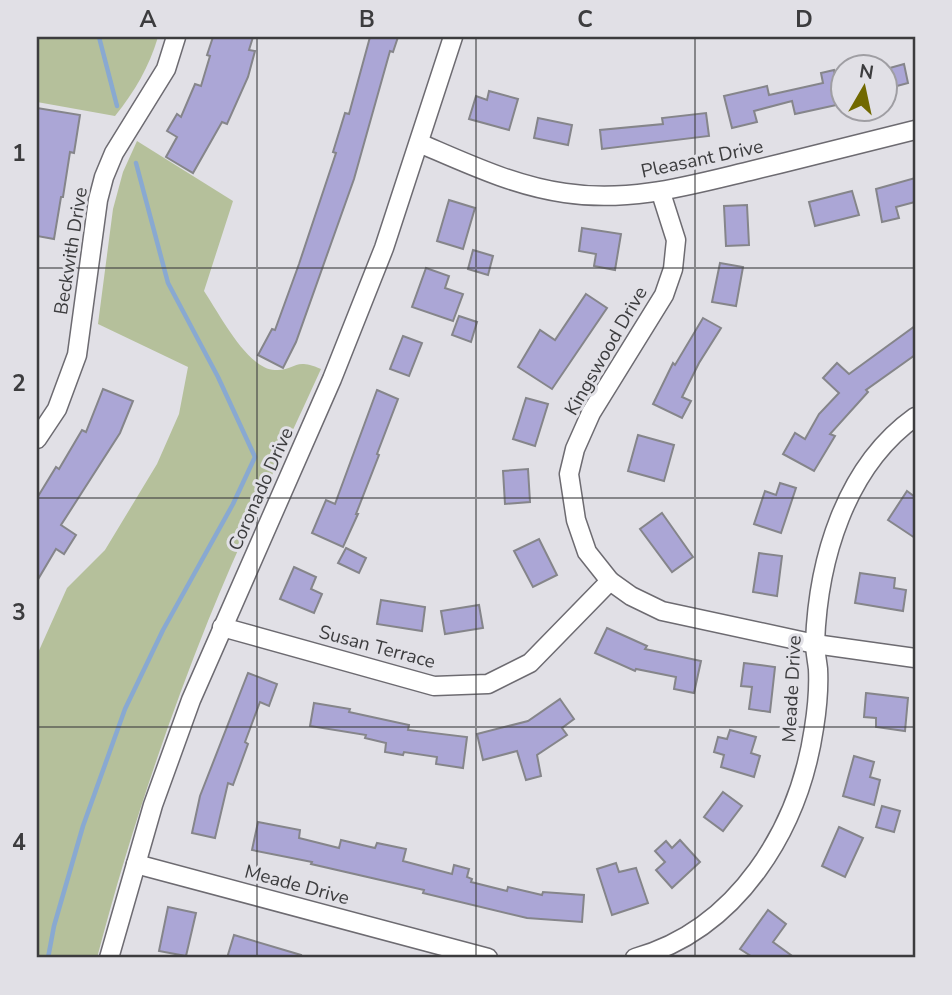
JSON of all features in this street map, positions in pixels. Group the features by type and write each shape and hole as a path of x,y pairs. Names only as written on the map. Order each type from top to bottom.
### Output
{"street":[{"name":"Beckwith Drive","path":"37,439 57,409 76,355 104,177 122,139 166,69 176,37"},
{"name":"Coronado Drive","path":"109,958 153,805 191,700 332,379 384,248 453,37"},
{"name":"Pleasant Drive","path":"419,143 479,169 542,188 566,193 610,196 661,193 915,130"},
{"name":"Kingswood Drive","path":"661,193 676,240 673,269 664,295 591,413 575,449 569,474 576,520 587,552 610,581 631,596 662,611 815,645 915,658"},
{"name":"Meade Drive","path":"635,958 678,952 744,889 781,832 799,793 813,736 818,670 815,645 826,552 858,480 876,454 902,426 915,417"},
{"name":"Susan Terrace","path":"222,627 434,686 488,684 530,663 610,581"},
{"name":"Meade Drive","path":"136,863 488,958"}],"green space":[{"path":"37,37 158,37 141,78 115,116 37,102"},
{"path":"137,141 233,201 204,291 244,350 254,360 275,370 300,364 321,369 235,558 192,662 134,830 97,958 37,958 37,655 67,588 105,550 157,464 179,414 188,367 98,324 113,209 123,172"}],"building":[{"path":"213,37 253,37 249,50 255,51 248,77 227,124 222,122 193,173 166,157 177,137 167,131 177,114 181,117 195,84 201,86"},
{"path":"370,37 398,37 393,52 390,51 354,179 296,342 283,368 258,355 272,329 275,330 299,264 336,153 333,152 345,113 349,114"},
{"path":"904,64 908,83 900,85 900,65"},
{"path":"830,71 830,106 795,114 792,101 754,111 757,122 732,128 724,96 767,86 769,95 823,83 821,73"},
{"path":"489,91 518,99 509,130 469,119 476,96 487,100"},
{"path":"37,108 80,115 74,153 70,152 54,239 37,236"},
{"path":"706,113 709,136 602,149 600,130 663,124 662,118"},
{"path":"538,118 572,125 568,145 534,138"},
{"path":"915,178 915,202 896,207 899,218 882,222 876,189"},
{"path":"852,191 859,215 815,226 809,202"},
{"path":"449,200 475,208 463,249 437,241"},
{"path":"747,205 749,245 726,246 724,206"},
{"path":"582,228 621,234 615,270 594,266 596,254 579,251"},
{"path":"473,250 493,256 488,275 468,269"},
{"path":"720,263 743,267 736,306 712,302"},
{"path":"426,268 449,276 445,288 463,294 453,321 412,307"},
{"path":"586,294 607,308 552,389 518,367 540,330 555,340"},
{"path":"459,316 477,322 471,342 452,335"},
{"path":"703,318 721,328 682,397 691,401 682,418 653,404 673,363 675,365"},
{"path":"915,326 915,355 866,390 868,392 830,434 835,436 814,471 783,454 795,433 805,439 819,414 839,393 823,378 837,363 849,374"},
{"path":"403,336 422,343 409,376 390,369"},
{"path":"103,389 133,401 120,433 61,525 76,535 64,554 56,549 37,581 37,498 56,467 59,469 82,430 86,432"},
{"path":"377,390 398,399 358,514 343,547 312,533 326,500 335,504"},
{"path":"526,398 548,404 535,446 513,439"},
{"path":"638,435 674,445 664,481 628,471"},
{"path":"528,469 530,502 505,504 503,471"},
{"path":"780,483 796,488 781,533 754,524 765,491 776,495"},
{"path":"907,491 915,497 915,538 888,520"},
{"path":"662,513 693,557 672,572 640,529"},
{"path":"539,539 557,575 533,587 514,551"},
{"path":"346,548 366,558 359,573 338,563"},
{"path":"759,553 782,556 777,596 753,592"},
{"path":"294,567 316,577 311,589 322,594 314,613 280,599"},
{"path":"860,573 895,578 894,588 906,590 903,611 855,603"},
{"path":"381,600 425,607 422,631 377,624"},
{"path":"479,605 483,628 445,634 441,611"},
{"path":"607,628 647,646 645,649 701,661 694,693 674,689 676,677 636,669 635,671 595,653"},
{"path":"744,663 775,667 770,712 749,709 752,687 741,686"},
{"path":"248,673 277,684 269,706 260,702 233,785 228,783 215,838 192,833 200,796"},
{"path":"866,693 908,698 905,731 876,727 876,718 864,717"},
{"path":"560,699 574,719 562,728 567,735 537,755 541,776 526,780 517,751 483,760 477,734 528,721"},
{"path":"314,703 350,709 349,712 409,725 408,730 467,737 463,768 436,764 437,757 385,752 386,743 365,738 366,735 310,726"},
{"path":"730,730 756,737 751,753 760,756 754,777 721,767 724,755 714,752 718,737 727,739"},
{"path":"854,756 874,762 870,777 880,780 874,805 843,796"},
{"path":"723,792 742,806 723,831 704,817"},
{"path":"882,806 900,811 894,832 876,827"},
{"path":"258,822 300,830 299,838 339,848 341,840 375,848 377,843 406,849 403,861 452,874 454,865 469,869 467,877 472,879 471,882 507,891 508,887 542,895 543,892 584,895 582,922 527,918 423,893 424,890 311,864 312,862 252,850"},
{"path":"839,827 863,838 845,877 822,866"},
{"path":"680,840 700,862 672,888 656,870 665,862 655,851 666,841 672,848"},
{"path":"616,863 619,872 636,868 648,903 612,915 597,869"},
{"path":"168,907 196,913 186,956 159,951"},
{"path":"768,910 786,924 773,942 795,958 754,958 740,949"},
{"path":"234,935 301,955 300,958 227,958"}],"waterway":[{"path":"99,37 117,106"},
{"path":"48,958 54,926 83,826 125,709 163,630 233,504 255,457 218,377 168,283 136,163"}]}
